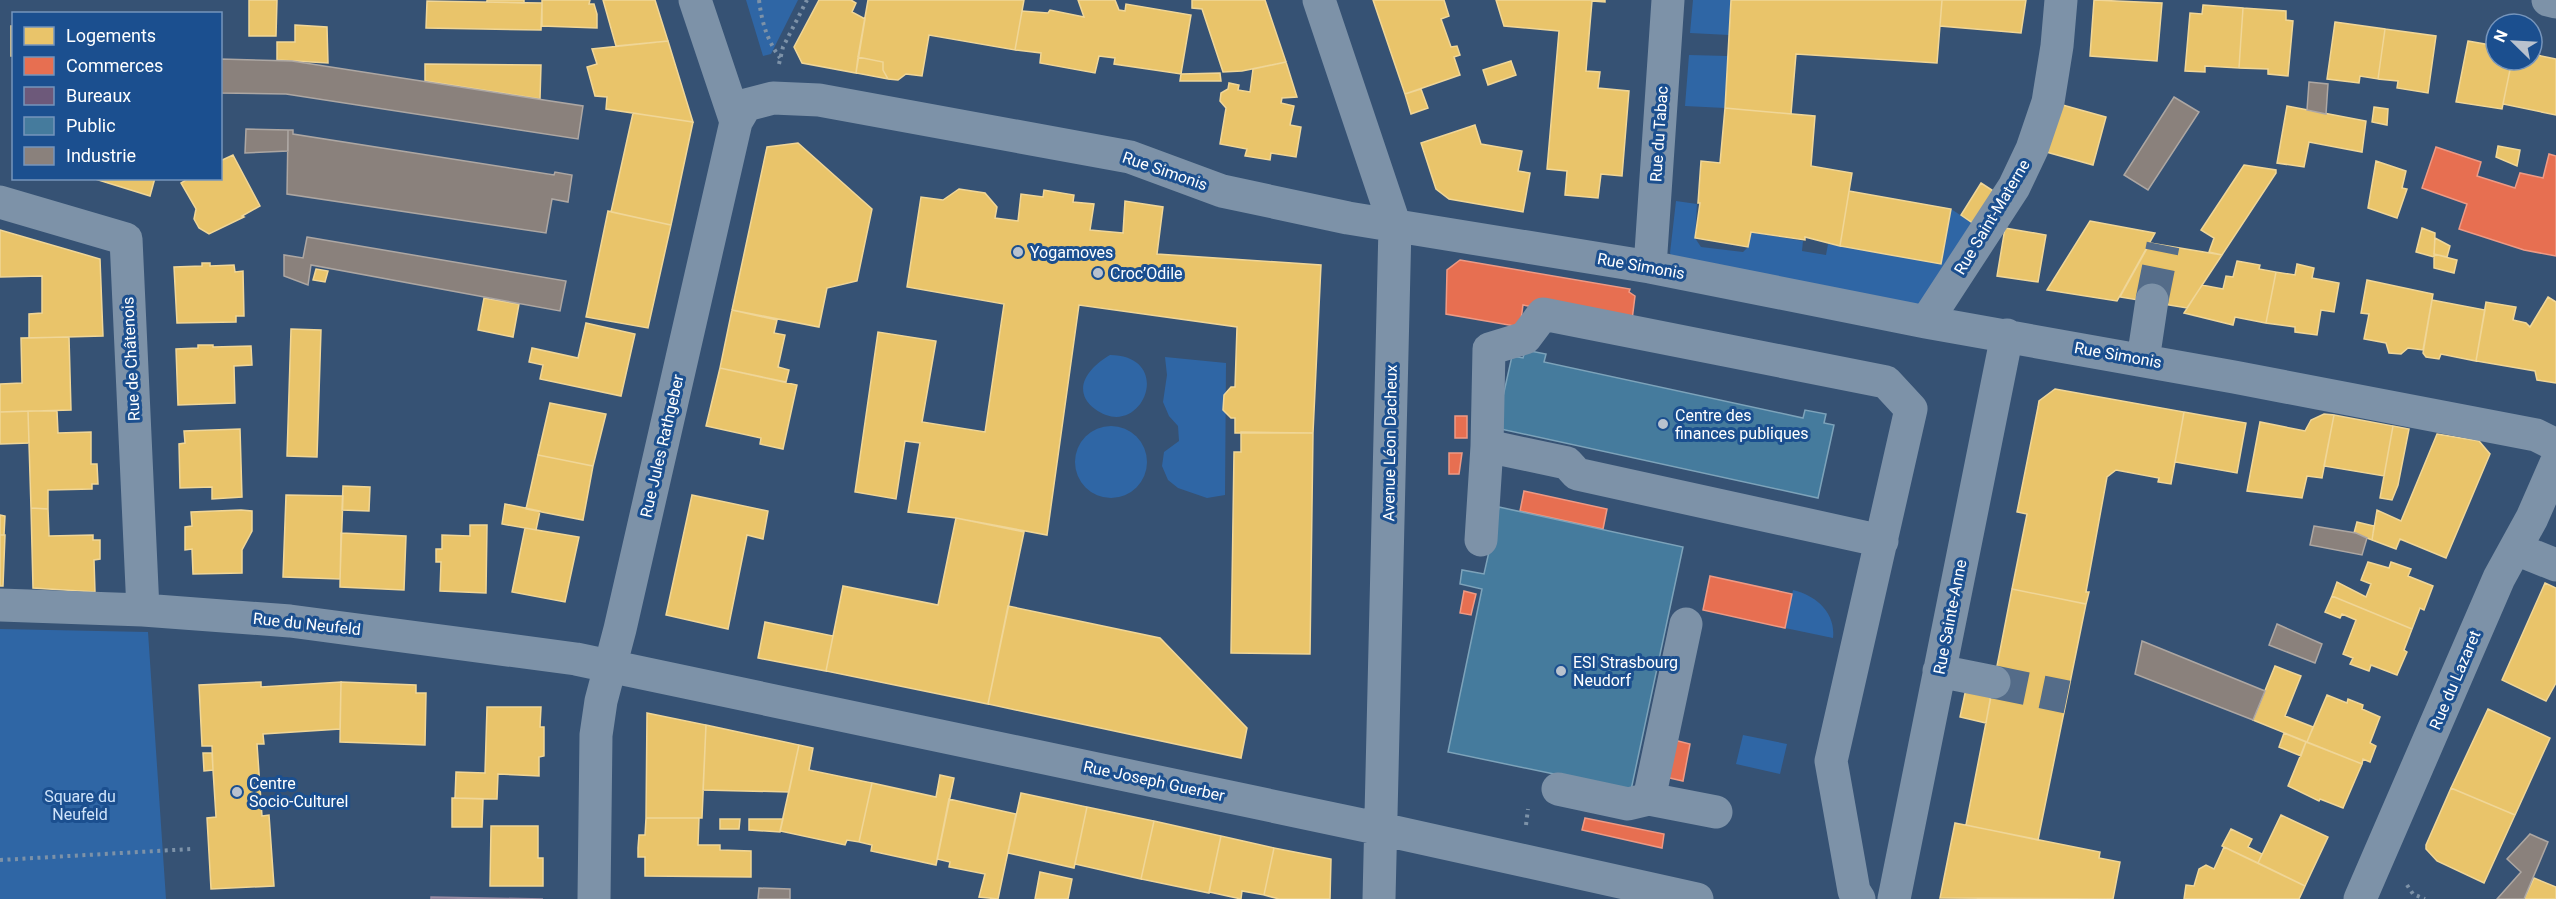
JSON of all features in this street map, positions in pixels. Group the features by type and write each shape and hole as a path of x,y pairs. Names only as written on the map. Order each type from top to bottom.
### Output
{"street":[{"path":"696,0 736,122"},
{"name":"Avenue Léon Dacheux","path":"1319,0 1395,226 1379,899"},
{"name":"Rue du Tabac","path":"1650,267 1668,0"},
{"name":"Rue Saint-Materne","path":"1926,322 2014,187 2032,149 2048,102 2058,46 2061,0"},
{"path":"2548,0 2556,2"},
{"name":"Rue Simonis","path":"736,122 746,105 773,98 819,100 1130,157 1222,191 1395,226 1440,231 1650,267 1926,322 2143,360 2535,435 2556,445"},
{"name":"Rue Jules Rathgeber","path":"594,899 596,735 601,701 736,122"},
{"name":"Rue de Châtenois","path":"0,202 126,239 143,610"},
{"path":"2143,360 2152,300"},
{"path":"1481,540 1487,446 1489,350 1525,338 1543,315 1886,381 1911,409 1831,761 1854,891 1858,899"},
{"name":"Rue Sainte-Anne","path":"1894,899 2007,335"},
{"path":"1487,446 1567,463 1577,474 1882,541"},
{"name":"Rue du Lazaret","path":"2363,898 2499,578 2532,518 2556,464"},
{"path":"2516,549 2556,566"},
{"name":"Rue du Neufeld","path":"0,605 143,610 290,621 576,659 611,666"},
{"path":"1649,799 1686,624"},
{"name":"Rue Joseph Guerber","path":"611,666 1381,829 1697,899"},
{"path":"1939,672 1994,682"},
{"path":"1558,789 1628,804 1649,799 1716,812"}],"path":[{"path":"759,0 761,20 769,42 780,59"},
{"path":"779,68 783,47 807,0"},
{"path":"1525,829 1529,812"},
{"path":"0,860 191,849"}],"green space":[{"path":"746,0 798,0 771,54 763,56"},
{"path":"1693,0 1731,0 1729,35 1690,33"},
{"path":"1689,55 1728,56 1725,108 1685,106"},
{"path":"1676,201 1697,204 1695,238 1701,247 1743,252 1748,247 1751,232 1803,241 1802,251 1826,255 1828,244 1941,264 1951,209 1977,226 1923,307 1676,264 1670,253"},
{"path":"1110,355 1130,359 1142,369 1147,381 1145,395 1138,407 1126,415 1112,416 1095,409 1084,394 1083,387 1089,372"},
{"path":"1165,357 1226,363 1225,495 1207,498 1178,488 1168,480 1162,466 1164,452 1179,441 1178,426 1169,416 1163,402 1167,375"},
{"path":"1111,426 1131,432 1141,442 1147,462 1141,482 1131,492 1111,498 1091,492 1081,482 1075,462 1081,442 1091,432"},
{"path":"1793,590 1809,596 1822,606 1831,620 1833,638 1785,628"},
{"name":"Square du Neufeld","path":"0,629 148,632 166,899 0,899"},
{"path":"1743,735 1787,744 1780,774 1736,764"}],"building: Logements":[{"path":"249,0 277,0 276,36 249,36"},
{"path":"487,0 524,0 524,3 487,2"},
{"path":"542,0 590,0 589,4 594,4 597,14 597,28 542,26"},
{"path":"603,0 655,0 668,41 616,46"},
{"path":"819,0 851,0 856,3 852,12 865,19 856,73 802,63 794,47"},
{"path":"868,0 1024,0 1015,50 929,35 922,76 906,74 898,80 888,79 883,70 883,62 858,57"},
{"path":"1078,0 1115,0 1119,10 1125,11 1126,4 1191,15 1181,74 1114,64 1115,58 1099,56 1095,73 1040,63 1041,53 1015,50 1022,11 1048,13 1050,10 1084,17"},
{"path":"1192,0 1265,0 1286,62 1242,71 1223,72 1202,9 1192,8"},
{"path":"1373,0 1444,0 1449,16 1441,19 1451,47 1457,46 1460,55 1454,57 1460,75 1405,94"},
{"path":"1496,0 1605,0 1605,2 1592,1 1586,71 1600,72 1598,88 1629,91 1622,176 1601,174 1598,198 1565,195 1567,171 1547,169 1559,31 1504,26"},
{"path":"1731,0 1942,0 1937,63 1796,54 1791,114 1725,108"},
{"path":"1942,0 2026,0 2021,33 1940,26"},
{"path":"2094,0 2162,3 2157,61 2090,56"},
{"path":"427,1 542,3 541,30 426,28"},
{"path":"2203,5 2243,8 2239,68 2205,66 2205,72 2185,71 2190,13 2202,14"},
{"path":"2243,8 2286,11 2286,20 2293,21 2288,76 2268,74 2268,69 2239,68"},
{"path":"2335,22 2385,29 2378,79 2360,76 2359,83 2327,79"},
{"path":"295,25 327,27 328,63 277,60 277,42 295,42"},
{"path":"11,26 12,26 12,56"},
{"path":"2385,29 2436,36 2428,93 2397,88 2398,81 2378,79"},
{"path":"668,41 693,122 606,109 607,97 595,96 587,67 597,64 592,49"},
{"path":"2468,41 2484,44 2484,72 2510,72 2502,109 2456,102"},
{"path":"2544,56 2556,59 2556,115 2503,104 2510,72 2544,72"},
{"path":"858,57 883,62 883,70 888,79 856,73"},
{"path":"1511,61 1516,75 1488,85 1483,70"},
{"path":"1286,62 1297,97 1282,98 1281,103 1294,106 1290,125 1301,127 1296,157 1271,153 1270,160 1245,156 1247,149 1220,144 1226,108 1220,101 1221,93 1228,89 1229,83 1239,85 1238,90 1250,92 1253,69"},
{"path":"425,64 541,65 540,99 425,81"},
{"path":"1220,73 1221,81 1180,81 1181,74"},
{"path":"1421,89 1428,108 1411,114 1405,94"},
{"path":"2059,104 2106,117 2093,165 2046,152"},
{"path":"2287,106 2366,121 2362,152 2309,142 2304,167 2277,163"},
{"path":"2374,107 2388,109 2387,125 2372,122"},
{"path":"1725,108 1815,116 1811,166 1852,173 1840,246 1805,237 1805,240 1751,232 1748,247 1695,238 1700,203 1698,203 1701,161 1720,163"},
{"path":"633,113 693,122 671,225 611,212"},
{"path":"1475,125 1481,144 1522,151 1518,171 1530,173 1523,212 1449,199 1436,189 1421,143"},
{"path":"798,143 872,209 857,281 827,288 819,327 732,310 767,147"},
{"path":"2498,146 2520,150 2517,166 2496,157"},
{"path":"233,155 260,206 242,216 244,217 209,234 199,228 194,219 196,209 181,183 186,180 222,180 222,160"},
{"path":"2376,161 2406,171 2402,188 2407,189 2397,218 2368,208"},
{"path":"2244,165 2276,170 2276,173 2222,255 2209,252 2214,238 2201,230"},
{"path":"98,180 154,180 150,196"},
{"path":"1981,183 1998,194 1977,226 1961,215"},
{"path":"959,189 985,193 997,207 995,218 1018,221 1021,194 1043,197 1044,190 1074,195 1073,202 1094,204 1090,230 1123,233 1125,201 1163,207 1157,254 1321,265 1313,433 1235,433 1235,418 1231,418 1223,410 1224,395 1231,387 1235,387 1237,327 1079,305 1047,535 956,518 908,512 920,443 905,441 896,499 855,492 878,332 936,341 922,422 985,432 1004,304 907,287 921,197 943,200"},
{"path":"1849,191 1951,209 1941,264 1840,246"},
{"path":"608,211 671,225 648,328 586,317"},
{"path":"2090,221 2155,233 2117,301 2047,290"},
{"path":"2005,228 2046,235 2038,282 1997,276"},
{"path":"2422,228 2435,233 2434,257 2416,252"},
{"path":"0,230 100,259 103,336 29,338 29,314 42,313 42,276 0,277"},
{"path":"2435,238 2450,246 2447,257 2434,254"},
{"path":"2150,243 2222,255 2187,308 2120,297"},
{"path":"2434,254 2457,260 2454,273 2434,268"},
{"path":"2237,261 2260,265 2259,269 2276,272 2266,323 2235,317 2233,325 2184,313 2202,285 2223,289 2226,276 2233,277"},
{"path":"202,263 210,263 210,266 234,265 235,272 243,271 244,316 236,316 236,322 177,323 174,267 202,266"},
{"path":"2297,264 2314,268 2312,278 2339,283 2334,312 2321,310 2317,335 2295,332 2295,327 2266,323 2276,272 2295,275"},
{"path":"316,269 328,271 325,282 313,280"},
{"path":"2367,280 2433,294 2423,350 2408,348 2401,354 2389,353 2386,343 2364,339 2369,314 2361,313"},
{"path":"2548,297 2556,302 2556,383 2537,380 2535,371 2476,361 2486,302 2516,307 2513,320 2526,323 2530,327"},
{"path":"484,298 519,304 513,337 478,330"},
{"path":"2432,300 2485,310 2476,361 2441,354 2439,359 2426,357 2423,353"},
{"path":"732,310 777,320 774,333 785,335 778,367 789,370 786,382 720,368"},
{"path":"586,323 635,334 621,396 540,379 543,365 529,362 532,348 578,358"},
{"path":"291,329 321,330 317,457 287,456"},
{"path":"69,337 71,410 0,412 0,384 22,383 21,338"},
{"path":"198,345 251,346 252,365 234,366 235,403 178,405 176,349 198,348"},
{"path":"720,368 797,385 783,449 760,444 761,438 706,426"},
{"path":"2055,389 2184,412 2171,484 2158,482 2159,478 2116,470 2107,477 2086,592 2089,592 2086,604 2012,589 2027,514 2017,512 2039,401"},
{"path":"550,403 606,414 593,466 538,455"},
{"path":"28,411 57,411 58,433 91,432 91,464 97,464 98,484 92,484 92,489 48,490 48,509 31,508"},
{"path":"28,411 29,443 0,444 0,412"},
{"path":"2184,412 2246,423 2237,473 2175,462"},
{"path":"2324,414 2334,415 2322,478 2307,476 2302,498 2247,491 2260,422 2305,431 2311,420"},
{"path":"2334,415 2393,426 2384,476 2324,466"},
{"path":"2393,426 2409,429 2398,485 2392,500 2380,498"},
{"path":"240,429 242,497 212,499 212,487 180,488 179,444 185,443 184,431"},
{"path":"1241,432 1313,433 1310,654 1231,653 1234,452 1241,452"},
{"path":"2437,434 2479,441 2490,454 2446,558 2400,539 2396,549 2372,540 2377,510 2401,521"},
{"path":"538,455 593,466 583,520 526,509"},
{"path":"343,486 370,487 369,511 342,510"},
{"path":"286,495 343,496 340,579 283,577"},
{"path":"692,495 768,511 763,539 747,535 728,629 666,615"},
{"path":"505,504 540,511 536,530 502,524"},
{"path":"31,508 48,509 49,536 93,535 93,540 100,540 100,559 94,560 95,592 33,588"},
{"path":"252,511 252,531 242,550 242,573 193,574 192,549 185,550 185,527 192,526 191,512"},
{"path":"0,515 5,516 4,535 0,535"},
{"path":"956,518 1024,532 988,704 826,671 843,586 938,605"},
{"path":"2357,522 2374,526 2372,540 2354,533"},
{"path":"470,525 487,525 486,593 440,591 441,562 436,562 436,549 442,549 442,535 470,536"},
{"path":"525,528 579,537 565,602 512,592"},
{"path":"341,533 406,536 404,590 340,587"},
{"path":"0,535 5,535 3,586 0,586"},
{"path":"2368,562 2389,568 2391,562 2411,569 2408,576 2433,586 2424,610 2420,608 2412,629 2332,596 2337,582 2366,597 2371,584 2361,580"},
{"path":"2545,583 2556,588 2556,683 2546,701 2502,680"},
{"path":"2012,589 2086,604 2038,840 1966,825"},
{"path":"2332,596 2412,629 2404,650 2407,652 2397,675 2371,665 2369,671 2350,664 2353,658 2343,654 2356,620 2342,614 2340,618 2325,612"},
{"path":"1008,606 1160,638 1247,728 1241,758 988,704"},
{"path":"765,622 833,636 826,671 758,658"},
{"path":"2275,666 2301,676 2285,716 2313,727 2307,742 2253,720"},
{"name":"Centre Socio-Culturel","path":"261,682 261,687 341,682 340,729 263,734 264,744 257,744 262,816 269,815 274,886 211,889 207,818 216,817 212,746 202,746 199,685"},
{"path":"341,682 416,685 416,693 426,693 425,745 340,742"},
{"path":"1967,684 1992,689 1986,723 1960,717"},
{"path":"2327,695 2347,703 2348,699 2363,705 2362,709 2380,717 2370,743 2376,746 2370,762 2363,759 2362,764 2307,742"},
{"path":"487,707 541,707 540,727 544,727 544,756 539,757 539,776 498,774 497,799 455,798 456,772 485,773"},
{"path":"2488,709 2550,738 2515,815 2451,788"},
{"path":"647,713 706,725 702,818 646,818"},
{"path":"706,725 799,745 789,792 703,790"},
{"path":"2284,733 2306,742 2301,756 2279,747"},
{"path":"2306,742 2362,764 2343,808 2320,799 2319,801 2288,786"},
{"path":"799,745 813,748 809,770 872,783 859,842 847,840 845,845 780,831"},
{"path":"203,753 212,753 213,770 204,771"},
{"path":"940,775 954,778 936,865 871,851 872,845 859,842 872,783 936,797"},
{"path":"2451,788 2515,815 2484,883 2437,861 2426,849"},
{"path":"1021,793 1087,807 1074,868 1008,853"},
{"path":"452,798 483,799 482,827 452,827"},
{"path":"949,799 1016,814 998,899 979,897 985,874 949,867 950,862 937,859"},
{"path":"1087,807 1154,821 1141,879 1075,864"},
{"path":"2281,815 2328,837 2305,886 2258,863"},
{"path":"646,818 699,818 698,845 720,845 720,850 751,851 751,877 645,876 645,857 638,857 638,848 639,835 645,835"},
{"path":"720,819 740,819 739,829 720,829"},
{"path":"749,819 783,819 780,832 749,830"},
{"path":"1154,821 1221,836 1209,893 1141,879"},
{"path":"1955,823 2100,852 2099,858 2120,862 2113,899 1940,898"},
{"path":"491,826 538,826 538,858 543,858 543,886 490,886"},
{"path":"2231,829 2252,839 2248,847 2262,854 2258,863 2222,846"},
{"path":"1221,836 1274,848 1264,895 1242,891 1241,899 1209,892"},
{"path":"2224,847 2305,886 2299,899 2184,899 2186,885 2194,886 2199,869 2206,865 2214,869"},
{"path":"1274,848 1331,859 1330,899 1279,899 1264,895"},
{"path":"1040,872 1072,879 1068,899 1035,899"},
{"path":"2534,878 2556,887 2556,899 2524,899"}],"building: Commerces":[{"path":"2436,147 2481,162 2477,176 2515,188 2520,173 2543,178 2549,154 2556,156 2556,256 2524,250 2459,229 2467,204 2422,188"},
{"path":"1460,260 1630,289 1629,292 1635,296 1632,320 1623,324 1523,305 1520,327 1446,314 1447,270"},
{"path":"1455,416 1467,416 1467,438 1455,438"},
{"path":"1449,453 1462,453 1459,474 1449,474"},
{"path":"1524,491 1607,509 1603,529 1520,511"},
{"path":"1710,576 1792,594 1785,628 1703,610"},
{"path":"1464,591 1476,594 1471,615 1460,613"},
{"path":"1674,740 1690,744 1683,781 1665,777"},
{"path":"1585,818 1664,834 1662,848 1582,830"}],"building: Bureaux":[{"path":"431,897 543,899 431,899"}],"building: Public":[{"name":"Centre des finances publiques","path":"1525,350 1546,354 1544,362 1803,418 1805,410 1826,414 1824,423 1834,425 1818,498 1496,428 1512,356 1523,358"},
{"name":"ESI Strasbourg Neudorf","path":"1499,507 1683,547 1631,790 1448,752 1482,589 1460,584 1462,570 1484,574"}],"building: Industrie":[{"path":"222,59 292,61 583,106 578,139 286,94 222,93"},
{"path":"2309,82 2328,84 2326,114 2307,110"},
{"path":"2174,97 2199,112 2148,190 2124,175"},
{"path":"246,129 288,130 288,151 245,153"},
{"path":"288,130 293,130 293,134 554,175 555,172 572,175 568,202 552,199 546,233 287,194"},
{"path":"307,237 566,281 560,311 311,265 308,285 284,276 284,255 303,258"},
{"path":"2314,526 2356,533 2367,538 2362,555 2310,545"},
{"path":"2277,624 2322,644 2315,663 2269,645"},
{"path":"2142,641 2265,691 2253,720 2135,674"},
{"path":"2530,834 2548,842 2524,899 2497,899 2521,872 2507,859"},
{"path":"759,888 790,889 790,899 758,899"}],"tunnel":[{"path":"2152,300 2163,245"},
{"path":"1994,682 2067,697"}],"place":[{"name":"Yogamoves","path":"1018,252"},
{"name":"Croc’Odile","path":"1098,273"},
{"name":"Centre des finances publiques","path":"1663,424"},
{"name":"ESI Strasbourg Neudorf","path":"1561,671"},
{"name":"Centre Socio-Culturel","path":"237,792"}]}
